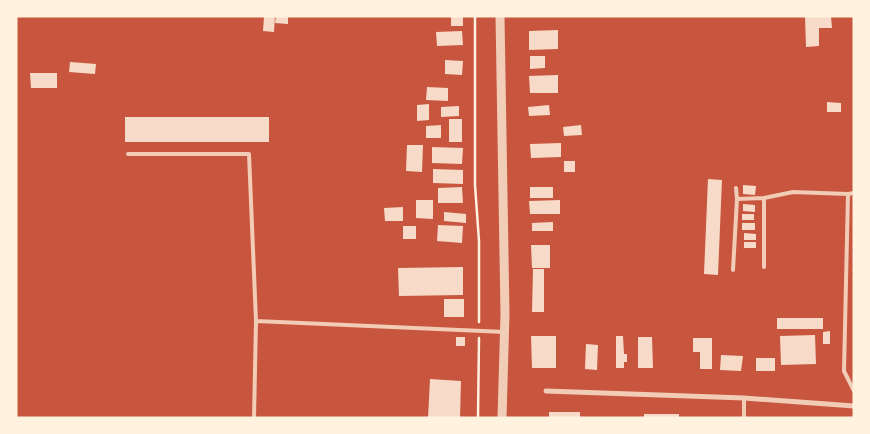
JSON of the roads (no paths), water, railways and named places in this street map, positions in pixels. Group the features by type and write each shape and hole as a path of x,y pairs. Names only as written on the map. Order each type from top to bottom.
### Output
{"street":[{"path":"500,16 504,332 502,418"},
{"path":"546,391 744,398 854,406"}],"lane":[{"path":"128,154 249,154 256,321 254,418"},
{"path":"733,270 736,188"},
{"path":"737,199 764,198 793,192 854,193"},
{"path":"848,194 844,371 854,391"},
{"path":"764,198 764,267"},
{"path":"256,321 504,332"},
{"path":"744,398 744,418"}]}
